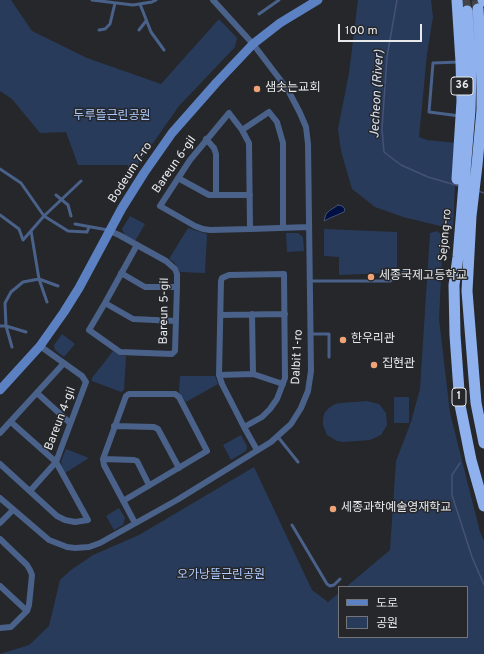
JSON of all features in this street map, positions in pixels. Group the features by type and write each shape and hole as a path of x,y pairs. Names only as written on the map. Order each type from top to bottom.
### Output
{"highway":[{"path":"480,165 482,110 482,3"},
{"path":"460,5 471,70 470,110 462,164"},
{"name":"36","path":"460,5 462,164 466,216 470,320"},
{"name":"36","path":"454,285 466,216 484,150"},
{"name":"1","path":"454,285 455,335 460,405 471,460 484,506"},
{"name":"1","path":"470,320 476,402 484,443"}],"street":[{"name":"Dalbit 1-ro","path":"0,498 49,540 67,547 89,547 100,543 177,500 278,437 297,416 308,391 311,371 311,334 308,144 306,127 288,90 252,44 213,0"},
{"name":"Bodeum 7-ro","path":"0,390 40,346 64,312 144,173 172,133 252,44 280,23 318,0"},
{"path":"250,229 249,143 242,130 269,112 277,122 282,143 283,228"},
{"name":"Bareun 6-gil","path":"242,130 229,113 206,139 160,206 203,229 309,227"},
{"path":"206,139 214,148 216,154 216,195"},
{"path":"178,178 209,195 250,195"},
{"name":"Bareun 5-gil","path":"110,231 137,245 171,264 177,274 175,351 172,354 120,352 89,330 137,245"},
{"path":"121,274 145,286 177,287"},
{"path":"244,427 262,417 270,410 284,384 284,274 225,276 221,281 219,375 222,384 244,427 257,450"},
{"path":"105,303 133,319 176,321"},
{"path":"252,314 253,374"},
{"path":"221,315 285,314"},
{"name":"Bareun 4-gil","path":"0,464 57,516 74,522 88,520 56,462 86,382 82,376 40,346"},
{"name":"Bareun 4-gil","path":"0,433 64,363"},
{"path":"219,375 253,374 284,384"},
{"path":"37,393 70,423"},
{"path":"123,501 207,451 178,396 175,394 129,394 126,396 103,459 104,465 135,524"},
{"path":"11,422 56,462 30,491"},
{"path":"114,426 154,427 158,429 179,468"},
{"path":"103,459 137,461 149,485"},
{"path":"0,523 13,510"},
{"path":"0,539 30,570 32,575 28,608 11,627 0,628"},
{"path":"0,586 28,608"}],"lane":[{"path":"92,0 133,4 152,2 156,0"},
{"path":"259,14 279,0"},
{"path":"99,30 105,29 110,24 115,3"},
{"path":"140,4 151,32 164,50"},
{"path":"139,30 146,21"},
{"path":"461,62 433,63 429,112 461,116"},
{"path":"0,169 21,183 44,216 68,231 87,232 89,227"},
{"path":"0,215 19,229 23,240 44,216 81,181"},
{"path":"56,195 68,205 71,216"},
{"path":"75,224 110,231"},
{"path":"31,231 40,279 47,302"},
{"path":"310,281 390,281 407,270"},
{"path":"12,347 6,326 5,303 11,292 23,282 40,279 58,286"},
{"path":"0,326 6,326 26,332"},
{"path":"311,334 329,334 329,357"},
{"path":"278,437 298,462"},
{"path":"292,526 327,584 330,586 334,585 340,579"}],"green space":[{"name":"두루뜰근린공원","path":"0,0 11,0 32,31 87,58 161,84 219,19 237,38 235,47 179,106 129,177 128,165 78,165 66,132 40,133 12,99 0,91"},
{"path":"358,0 431,0 433,17 427,54 419,137 427,140 457,143 453,229 403,217 375,207 352,189 341,151 338,129 349,73"},
{"path":"130,216 145,224 135,241 125,235 122,229"},
{"path":"188,228 207,234 205,273 180,272 174,262 169,259"},
{"path":"324,229 397,232 397,268 388,273 339,275 339,257 324,256"},
{"name":"오가낭뜰근린공원","path":"437,231 443,236 439,319 450,413 480,532 484,541 484,654 0,654 29,645 49,626 60,580 71,570 93,555 139,535 254,467 312,590 328,602 338,594 338,638 468,638 468,586 347,586 390,550 396,461 411,422 420,389 430,233"},
{"path":"286,233 298,233 303,237 304,251 287,252"},
{"path":"62,334 75,344 64,357 55,350 54,345"},
{"path":"113,351 119,355 126,356 124,390 121,392 92,381 92,378"},
{"path":"180,376 215,376 218,384 186,402 179,392"},
{"path":"394,397 409,397 409,423 394,423"},
{"path":"367,401 379,404 386,413 387,425 381,435 370,440 343,442 337,441 327,435 323,425 323,418 325,412 329,408 335,404"},
{"path":"241,435 247,446 246,451 231,460 223,445"},
{"path":"66,449 89,458 65,473 61,461"},
{"path":"119,508 125,518 123,525 114,530 106,516"}],"shaded area":[{"path":"338,205 345,209 344,212 324,221 326,214"}],"waterway":[{"name":"Jecheon (River)","path":"397,0 387,57 382,129 384,152 401,165 428,177 459,186"},
{"name":"Jecheon (River)","path":"478,191 484,193"},
{"path":"460,463 452,475 452,495 472,557 484,585"}],"tunnel":[{"path":"464,0 467,11"},
{"path":"477,0 478,9"}],"place":[{"name":"샘솟는교회","path":"257,89"},
{"name":"세종국제고등학교","path":"371,277"},
{"name":"한우리관","path":"343,340"},
{"name":"집현관","path":"374,365"},
{"name":"세종과학예술영재학교","path":"333,509"}]}
